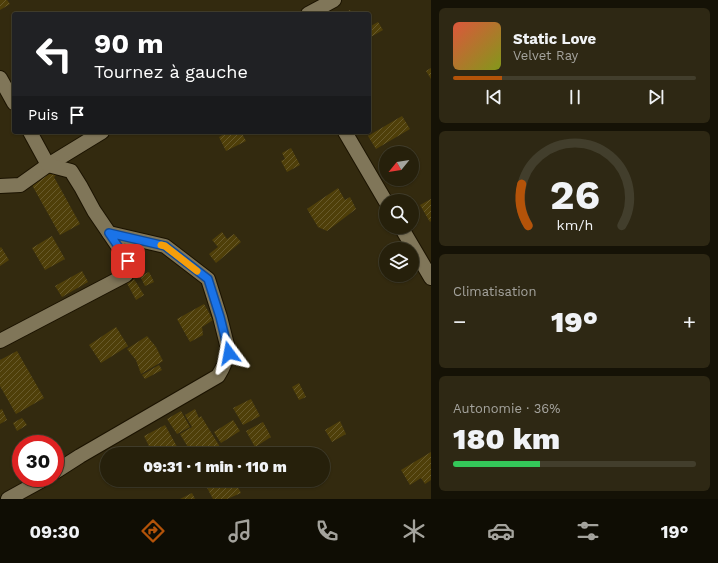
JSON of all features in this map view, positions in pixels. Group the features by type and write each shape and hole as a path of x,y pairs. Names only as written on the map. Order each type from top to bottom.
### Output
{"street":[{"path":"312,12 334,0"},
{"path":"0,78 12,99"},
{"path":"0,341 126,275 128,261 94,211 71,171 48,164 31,134"},
{"path":"0,186 20,185 48,164 99,134"},
{"path":"346,134 381,194"},
{"path":"64,466 218,376 229,353 208,279 165,246 109,233"},
{"path":"405,234 431,278"},
{"path":"8,499 30,487"}],"building":[{"path":"0,0 7,0 10,4 0,10"},
{"path":"378,22 383,30 371,37 371,26"},
{"path":"431,68 431,79 426,71"},
{"path":"402,116 410,129 376,149 368,136"},
{"path":"224,134 242,134 246,141 226,151 219,137"},
{"path":"291,148 300,165 287,172 281,161 285,159 282,153"},
{"path":"54,169 57,174 54,177 80,224 60,235 32,185"},
{"path":"338,188 345,200 350,197 356,209 327,231 318,227 307,209"},
{"path":"431,199 431,221 430,222 420,205"},
{"path":"222,232 227,239 234,234 241,242 216,263 209,254 218,247 212,240"},
{"path":"52,236 65,259 45,270 32,248"},
{"path":"1,247 9,260 0,266 0,248"},
{"path":"82,271 88,282 62,297 55,286"},
{"path":"149,272 154,282 145,286 140,276"},
{"path":"134,279 144,295 136,300 127,283"},
{"path":"204,304 213,320 202,327 203,335 190,342 177,319"},
{"path":"116,327 128,346 101,363 89,345"},
{"path":"147,336 156,347 163,361 141,374 136,360 127,349"},
{"path":"17,351 44,398 16,414 0,386 0,360"},
{"path":"159,365 162,370 145,379 142,375"},
{"path":"299,383 306,397 299,400 292,387"},
{"path":"251,399 260,416 243,425 233,408"},
{"path":"2,409 7,420 0,424 0,410"},
{"path":"195,409 199,418 201,416 220,447 188,447 180,434 192,427 185,415"},
{"path":"181,411 190,427 177,434 167,419"},
{"path":"22,418 27,425 17,431 13,423"},
{"path":"233,420 240,431 221,443 214,432"},
{"path":"340,421 346,434 332,442 325,430"},
{"path":"263,422 271,437 255,447 246,431"},
{"path":"165,425 177,447 150,447 144,436"},
{"path":"431,452 431,480 425,484 421,478 410,485 401,470"},
{"path":"207,487 238,487 241,493 227,499 213,499"},
{"path":"192,493 195,499 180,499"}],"slow traffic":[{"path":"161,245 165,246 197,271"}],"route":[{"path":"128,261 109,233 165,246 208,279 229,353"}]}
